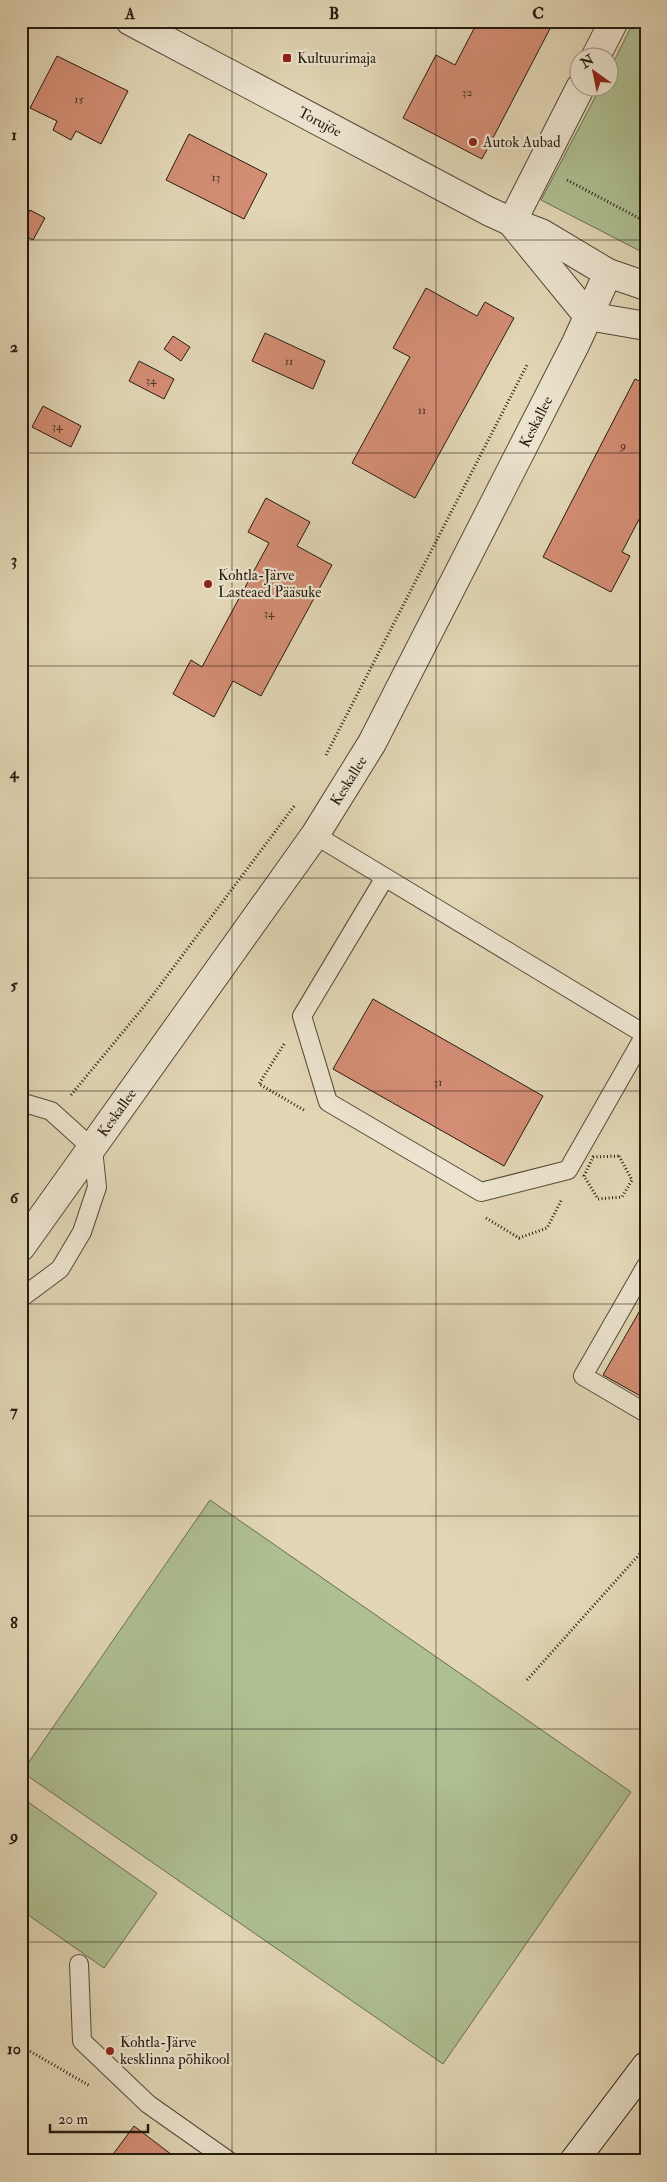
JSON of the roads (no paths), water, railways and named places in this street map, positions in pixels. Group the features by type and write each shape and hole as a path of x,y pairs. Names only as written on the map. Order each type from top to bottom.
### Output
{"street":[{"name":"Torujõe","path":"130,21 512,222 541,233 608,273 646,286"},
{"path":"600,48 614,21"},
{"path":"512,222 575,98"},
{"name":"Torujõe","path":"512,222 588,316"},
{"name":"Keskallee","path":"21,1247 315,836 372,742 608,273"},
{"path":"588,316 646,326"},
{"path":"574,2161 646,2066"}],"lane":[{"path":"315,836 646,1035 568,1170 481,1192 328,1102 302,1016 384,879"},
{"path":"21,1102 51,1111 92,1149 97,1187 82,1232 60,1269 21,1298"},
{"path":"646,1266 583,1376 646,1414"},
{"path":"79,1964 82,2041 148,2104 229,2161"}],"place":[{"name":"Kultuurimaja","path":"287,58"},
{"name":"Autok Aubad","path":"473,142"},
{"name":"Kohtla-Järve Lasteaed Pääsuke","path":"208,584"},
{"name":"Kohtla-Järve kesklinna põhikool","path":"110,2051"}]}
